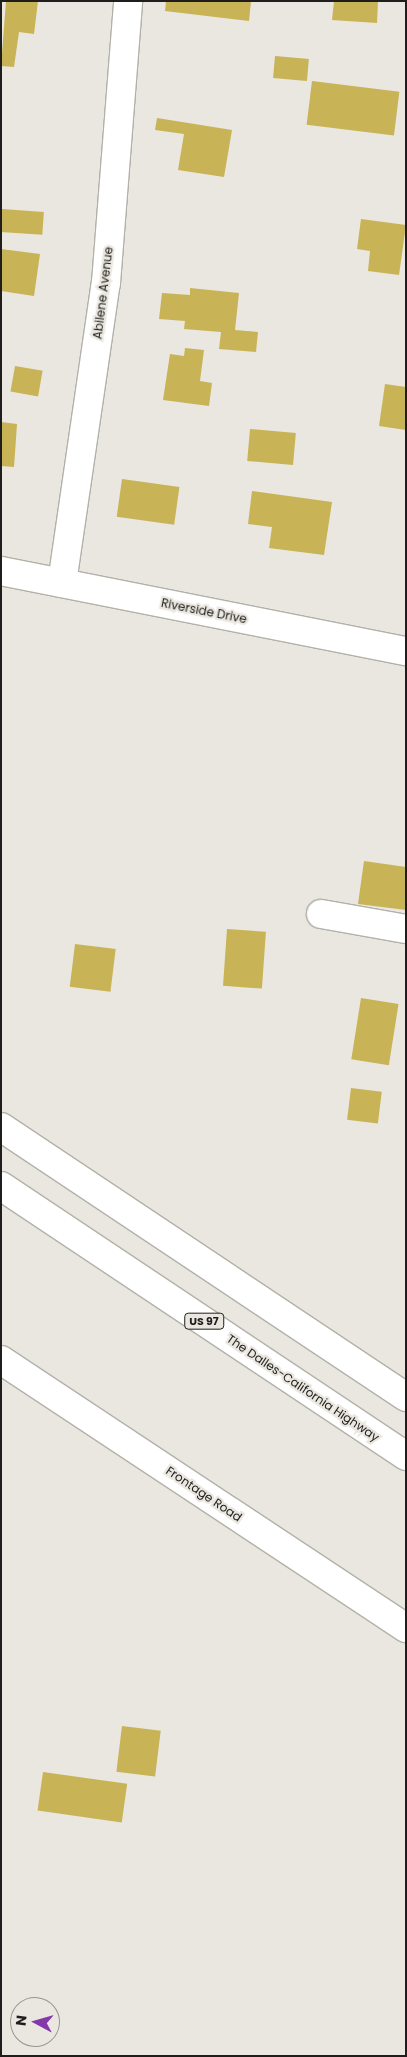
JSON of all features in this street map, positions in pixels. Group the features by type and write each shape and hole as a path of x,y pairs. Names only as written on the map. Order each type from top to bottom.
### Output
{"main road":[{"name":"Abilene Avenue","path":"62,583 106,283 128,1"},
{"name":"Riverside Drive","path":"1,571 406,651"},
{"path":"321,914 406,929"},
{"path":"1,1127 406,1398"},
{"name":"The Dalles-California Highway","path":"1,1186 406,1456"},
{"name":"Frontage Road","path":"1,1360 406,1628"}],"building":[{"path":"6,1 38,1 34,34 19,32 14,67 1,66"},
{"path":"166,1 251,1 249,21 165,11"},
{"path":"334,1 378,1 377,23 332,20"},
{"path":"275,56 309,59 307,81 273,78"},
{"path":"312,81 399,92 394,135 307,125"},
{"path":"157,118 232,130 224,177 178,170 184,134 155,130"},
{"path":"2,209 44,212 42,235 1,232"},
{"path":"361,219 406,225 399,275 368,271 370,251 357,249"},
{"path":"1,249 40,254 34,296 1,291"},
{"path":"190,288 239,293 235,330 258,332 256,352 219,349 221,332 184,329 185,321 159,319 162,293 190,295"},
{"path":"185,348 204,350 200,381 212,383 209,406 163,400 170,354 184,356"},
{"path":"15,366 43,371 38,396 10,392"},
{"path":"385,384 406,387 406,430 379,426"},
{"path":"1,422 17,424 14,467 1,466"},
{"path":"250,429 296,433 293,465 247,461"},
{"path":"122,479 179,487 174,525 117,517"},
{"path":"252,491 332,502 324,555 269,548 272,527 248,524"},
{"path":"364,861 406,867 406,910 358,904"},
{"path":"227,929 266,932 262,989 223,986"},
{"path":"75,944 116,949 110,992 70,987"},
{"path":"361,998 399,1004 389,1065 351,1059"},
{"path":"351,1088 382,1092 378,1124 347,1120"},
{"path":"122,1726 161,1731 155,1776 116,1772"},
{"path":"43,1772 127,1784 122,1822 38,1811"}]}
